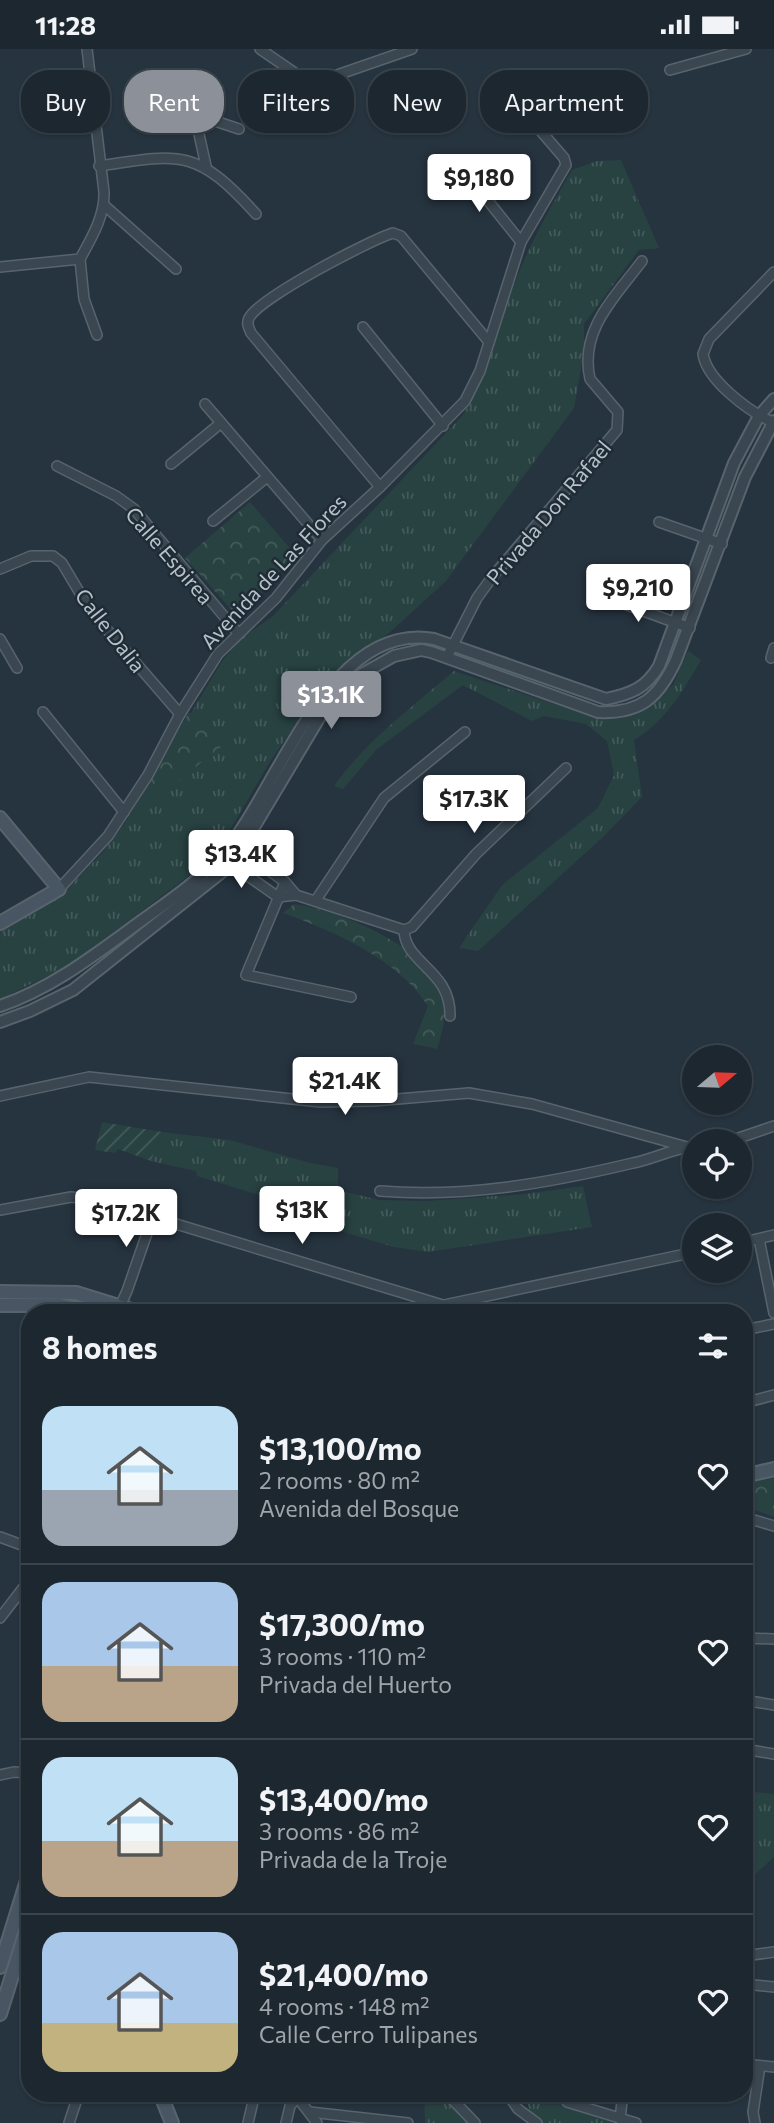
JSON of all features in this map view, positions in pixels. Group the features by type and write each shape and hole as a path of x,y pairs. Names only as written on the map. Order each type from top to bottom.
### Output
{"main road":[{"path":"0,818 59,889"},
{"name":"Avenida de Las Flores","path":"0,923 59,889"},
{"path":"0,1292 64,1291 106,1304"},
{"path":"0,1305 21,1305"},
{"path":"753,1474 774,1469"},
{"path":"0,1967 21,1900"},
{"path":"0,2014 21,1947"},
{"path":"164,2102 172,2123"}],"street":[{"path":"87,49 104,205 80,259 84,299 97,335"},
{"path":"260,49 291,70"},
{"path":"351,70 412,49"},
{"path":"670,70 746,49"},
{"path":"199,133 206,166"},
{"name":"Avenida de Las Flores","path":"59,889 108,836 148,775 180,714 218,655 276,598 322,540 443,426 465,401 480,371 521,242 566,165 564,158 542,133"},
{"path":"99,166 166,159 186,160 206,166 227,182 256,213"},
{"path":"461,167 521,242"},
{"path":"104,205 176,269"},
{"path":"380,487 251,333 247,324 249,317 271,298 299,281 393,233 401,236 489,342"},
{"path":"0,267 80,259"},
{"name":"Privada Don Rafael","path":"447,657 477,598 493,576 617,430 618,412 590,379 590,336 599,318 642,261"},
{"path":"0,1022 30,1011 73,989 232,865 324,710 362,674 394,656 421,650 447,657 533,691 598,712 617,713 638,706 665,684 690,628 745,477 774,422 745,406 709,371 704,354 709,339 774,272"},
{"path":"363,327 443,426"},
{"path":"0,1006 25,996 82,964 181,892 220,857 232,844 320,698 351,667 391,642 419,637 453,645 606,699 630,694 649,683 659,666 734,463 760,416 774,399"},
{"path":"205,404 322,540"},
{"path":"171,464 221,423"},
{"name":"Calle Espirea","path":"57,466 116,496 134,509 238,633"},
{"path":"214,521 267,477"},
{"path":"659,522 722,544"},
{"name":"Calle Dalia","path":"0,569 42,554 53,556 62,563 90,610 180,714"},
{"path":"597,594 690,628"},
{"path":"0,639 17,668"},
{"path":"771,658 774,648"},
{"path":"43,712 124,812"},
{"path":"316,900 384,798 465,733"},
{"path":"220,857 278,897 296,895 316,900 404,930 412,926 476,854 566,768"},
{"path":"232,844 285,882 296,895"},
{"path":"285,882 246,975 351,997"},
{"path":"404,930 408,944 445,986 450,997 450,1016"},
{"path":"0,1096 89,1077 320,1102 374,1101 469,1093 532,1104 682,1144"},
{"path":"752,1134 774,1126"},
{"path":"380,1191 436,1195 538,1184 636,1163 682,1149"},
{"path":"0,1210 85,1197 439,1304"},
{"path":"126,1304 127,1291 153,1216"},
{"path":"752,1240 774,1235"},
{"path":"759,1239 774,1313"},
{"path":"447,1304 682,1255"},
{"path":"753,1329 774,1324"},
{"path":"753,1400 774,1395"},
{"path":"753,1520 774,1526"},
{"path":"0,1537 21,1545"},
{"path":"0,1618 21,1591"},
{"path":"753,1638 774,1639"},
{"path":"753,1702 774,1705"},
{"path":"753,1750 774,1754"},
{"path":"0,1775 21,1774"},
{"path":"753,1955 774,1952"},
{"path":"753,1985 774,1987"},
{"path":"753,2065 774,2067"},
{"path":"755,2123 752,2112 760,2066"},
{"path":"69,2123 76,2102"},
{"path":"248,2123 253,2102"},
{"path":"286,2123 292,2102"},
{"path":"303,2102 317,2123"},
{"path":"455,2102 475,2123"},
{"path":"513,2102 537,2123"},
{"path":"567,2102 636,2123"},
{"path":"620,2119 622,2102"},
{"path":"310,2112 408,2123"}],"green space":[{"path":"621,160 659,248 639,250 584,324 584,351 574,408 446,581 389,633 326,680 271,760 231,828 202,866 68,966 0,999 0,931 61,895 102,853 125,823 221,663 238,641 273,616 463,415 485,367 526,255 572,170 597,161"},
{"path":"250,502 294,553 271,584 238,617 185,558"},
{"path":"688,651 701,660 664,715 634,740 642,797 604,836 478,951 459,948 502,885 598,808 614,775 607,741 586,724 544,716 532,721 463,685 377,749 343,789 334,786 375,739 454,671 596,718 621,718 651,703 673,685"},
{"path":"189,712 221,747 125,823"},
{"path":"294,904 332,913 373,930 411,953 427,967 439,981 445,997 443,1024 437,1049 413,1044 428,1006 415,989 400,974 363,949 283,913"},
{"path":"102,1122 162,1132 151,1161 118,1149 115,1153 95,1150"},
{"path":"162,1132 230,1140 310,1163 338,1168 338,1190 379,1200 426,1201 524,1194 583,1186 592,1227 428,1252 394,1247 340,1231 342,1224 299,1207 197,1176 196,1171 151,1161"},
{"path":"774,1477 774,1517 753,1509 753,1481"},
{"path":"753,1792 774,1794 774,1857 753,1876"},
{"path":"424,2102 447,2102 467,2123 425,2123"},
{"path":"527,2102 542,2102 558,2104 619,2123 542,2123 530,2114"}]}
